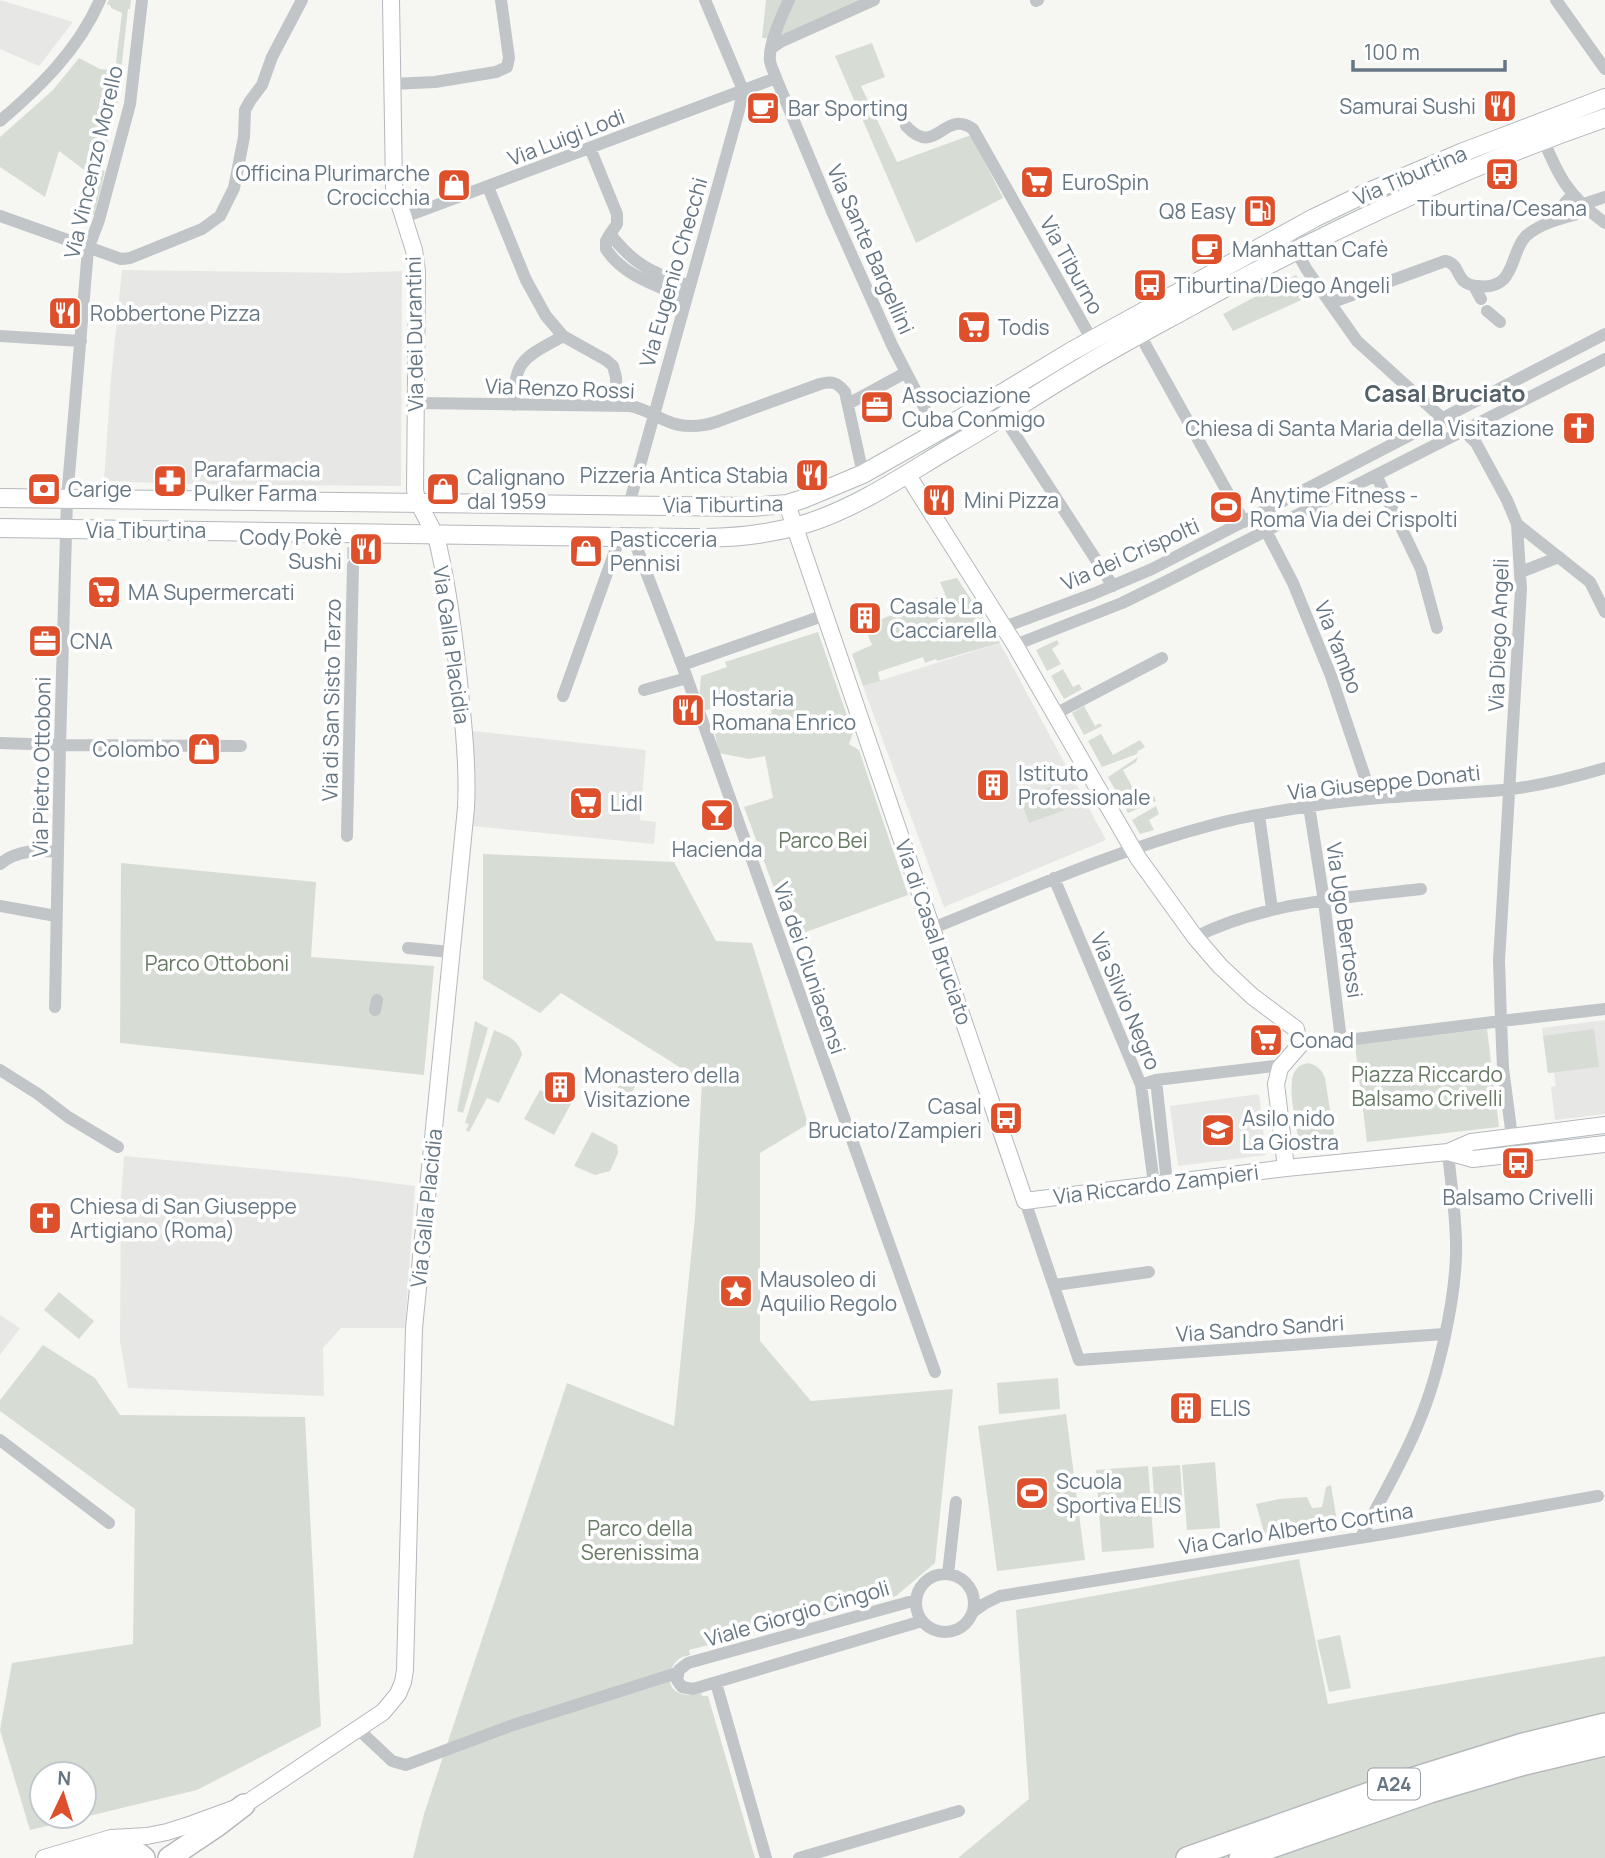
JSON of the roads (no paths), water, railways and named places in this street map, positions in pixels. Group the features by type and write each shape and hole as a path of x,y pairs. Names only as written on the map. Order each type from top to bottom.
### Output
{"highway":[{"path":"1523,1744 1605,1714"},
{"name":"A24","path":"1187,1858 1398,1783 1523,1744 1605,1724"},
{"name":"A24","path":"1240,1858 1430,1792 1521,1765 1605,1745"},
{"path":"169,1858 244,1805"},
{"path":"69,1858 119,1848 132,1850 144,1858"}],"main road":[{"name":"Via Tiburtina","path":"0,528 353,540 435,534 735,538 770,533 819,519 907,474 1003,416 1077,359 1092,340 1286,233 1364,194 1605,98"},
{"name":"Via Tiburtina","path":"0,498 751,507 787,504 839,486 1077,359 1140,335 1296,250 1418,192 1605,118"}],"street":[{"path":"0,121 51,75 72,48 100,0"},
{"name":"Via Vincenzo Morello","path":"67,499 88,249 99,220 130,104 142,0"},
{"path":"0,216 116,258 130,258 202,229 220,216 234,188 244,137 245,110 262,85 272,57 302,0"},
{"name":"Via dei Durantini","path":"391,0 394,183 402,218 415,255 417,271 415,487 419,503"},
{"path":"392,84 440,81 505,69 509,55 501,0"},
{"path":"705,0 743,90"},
{"path":"773,47 789,0"},
{"path":"773,47 874,0"},
{"path":"1559,2 1605,69"},
{"name":"Via Sante Bargellini","path":"773,47 770,61 776,78 831,209 905,373 937,432"},
{"name":"Via Luigi Lodi","path":"402,218 776,78"},
{"name":"Via Eugenio Checchi","path":"629,505 743,90"},
{"path":"1537,123 1560,176 1580,203 1605,223"},
{"name":"Via Tiburno","path":"906,126 916,135 925,138 955,124 964,124 973,129 1092,340"},
{"path":"590,148 617,214 617,224 606,241 606,249 622,266 645,281 688,292"},
{"path":"488,187 526,281 546,316 564,335 613,366 617,377 617,406"},
{"path":"1329,303 1445,261 1452,262 1464,283 1474,286 1493,285 1511,269 1527,235 1580,203 1605,197"},
{"path":"1544,226 1580,203"},
{"path":"1286,233 1296,250"},
{"name":"Via Diego Angeli","path":"1296,250 1357,341 1442,418 1473,438 1493,472 1517,524 1521,609 1499,960 1501,1021"},
{"path":"1474,286 1481,299"},
{"path":"1488,311 1500,322"},
{"name":"Via dei Crispolti","path":"1004,627 1152,569 1605,334"},
{"path":"514,405 514,382 519,368 533,353 564,335"},
{"path":"1140,335 1244,522"},
{"path":"0,336 81,341"},
{"name":"Via dei Crispolti","path":"1015,645 1122,603 1605,359"},
{"path":"863,474 848,404 905,373"},
{"name":"Via Renzo Rossi","path":"416,403 635,407 676,424 690,426 708,424 832,382 845,392 848,404"},
{"path":"1003,416 1113,586"},
{"path":"907,474 1015,645 1132,849 1195,937 1233,979 1294,1027 1299,1046"},
{"path":"1376,475 1421,569 1437,628"},
{"path":"839,486 847,506"},
{"name":"Via Tiburtina","path":"66,529 67,499"},
{"path":"419,503 435,534"},
{"name":"Via di Casal Bruciato","path":"787,504 1079,1360"},
{"name":"Via Yambo","path":"1259,515 1293,583 1331,676 1372,798"},
{"path":"1517,524 1590,582 1605,612"},
{"name":"Via Pietro Ottoboni","path":"55,1007 66,529"},
{"name":"Via Galla Placidia","path":"44,1858 116,1837 167,1832 244,1805 388,1707 398,1694 405,1675 414,1328 468,767 456,644 435,534"},
{"path":"563,696 627,537"},
{"name":"Via dei Cluniacensi","path":"627,537 687,678 935,1372"},
{"path":"1521,572 1559,557"},
{"name":"Via di San Sisto Terzo","path":"347,836 353,565"},
{"path":"682,665 825,615"},
{"path":"1055,714 1162,658"},
{"path":"644,690 687,678"},
{"path":"0,743 241,746"},
{"name":"Via Giuseppe Donati","path":"933,929 1054,878 1132,849 1213,824 1309,806 1372,798 1510,789 1571,778 1605,768"},
{"name":"Via Ugo Bertossi","path":"1309,806 1341,1040"},
{"path":"1259,815 1272,909"},
{"path":"0,864 21,853 58,852"},
{"name":"Via Silvio Negro","path":"1054,878 1141,1085 1160,1184"},
{"path":"1195,937 1224,923 1272,909 1421,889"},
{"path":"0,906 56,916"},
{"path":"408,948 450,952"},
{"path":"1605,1009 1299,1046 1282,1065 1277,1075 1276,1091 1286,1168 1448,1152 1471,1142 1605,1125"},
{"path":"1501,1021 1503,1068 1512,1137"},
{"path":"1141,1085 1156,1080 1282,1065"},
{"path":"1,1071 68,1118 118,1147"},
{"name":"Via Silvio Negro","path":"1156,1080 1160,1184"},
{"path":"1448,1152 1473,1159 1605,1144"},
{"path":"1361,1537 1419,1423 1436,1370 1456,1257 1448,1152"},
{"name":"Via Riccardo Zampieri","path":"1025,1200 1286,1168"},
{"path":"1055,1285 1149,1272"},
{"name":"Via Sandro Sandri","path":"1079,1360 1444,1334"},
{"path":"0,1440 109,1523"},
{"name":"Via Carlo Alberto Cortina","path":"922,1621 935,1631 953,1632 966,1624 974,1611 1000,1596 1598,1496"},
{"path":"359,1729 392,1761 406,1765 500,1729 677,1673 680,1685 693,1689 922,1621 918,1615 918,1591 930,1577 948,1574 956,1502"},
{"name":"Via Carlo Alberto Cortina","path":"948,1574 958,1576 972,1590 1000,1596"},
{"path":"972,1590 974,1611"},
{"name":"Viale Giorgio Cingoli","path":"677,1673 688,1663 916,1600"},
{"path":"818,1627 825,1650"},
{"path":"716,1683 766,1858"},
{"path":"799,1858 959,1811"}],"tunnel":[{"path":"353,547 353,565"}],"place":[{"name":"Samurai Sushi","path":"1500,106"},
{"name":"Bar Sporting","path":"763,108"},
{"name":"Tiburtina/Cesana","path":"1502,174"},
{"name":"EuroSpin","path":"1037,182"},
{"name":"Officina Plurimarche Crocicchia","path":"454,185"},
{"name":"Q8 Easy","path":"1260,211"},
{"name":"Manhattan Cafè","path":"1207,249"},
{"name":"Tiburtina/Diego Angeli","path":"1150,285"},
{"name":"Robbertone Pizza","path":"65,313"},
{"name":"Todis","path":"974,327"},
{"name":"Associazione Cuba Conmigo","path":"877,407"},
{"name":"Chiesa di Santa Maria della Visitazione","path":"1579,428"},
{"name":"Pizzeria Antica Stabia","path":"812,475"},
{"name":"Parafarmacia Pulker Farma","path":"170,481"},
{"name":"Carige","path":"44,489"},
{"name":"Calignano dal 1959","path":"443,489"},
{"name":"Mini Pizza","path":"939,500"},
{"name":"Anytime Fitness - Roma Via dei Crispolti","path":"1226,507"},
{"name":"Cody Pokè Sushi","path":"366,549"},
{"name":"Pasticceria Pennisi","path":"586,551"},
{"name":"MA Supermercati","path":"104,592"},
{"name":"Casale La Cacciarella","path":"865,618"},
{"name":"CNA","path":"45,641"},
{"name":"Hostaria Romana Enrico","path":"688,710"},
{"name":"Colombo","path":"204,749"},
{"name":"Istituto Professionale","path":"993,785"},
{"name":"Lidl","path":"586,803"},
{"name":"Hacienda","path":"717,815"},
{"name":"Conad","path":"1266,1040"},
{"name":"Monastero della Visitazione","path":"560,1087"},
{"name":"Casal Bruciato/Zampieri","path":"1006,1118"},
{"name":"Asilo nido La Giostra","path":"1218,1130"},
{"name":"Balsamo Crivelli","path":"1518,1163"},
{"name":"Chiesa di San Giuseppe Artigiano (Roma)","path":"45,1218"},
{"name":"Mausoleo di Aquilio Regolo","path":"736,1291"},
{"name":"ELIS","path":"1186,1408"},
{"name":"Scuola Sportiva ELIS","path":"1032,1493"}],"district":[{"name":"Casal Bruciato","path":"1445,393"}],"park label":[{"name":"Parco Bei","path":"823,840"},
{"name":"Parco Ottoboni","path":"217,963"},
{"name":"Piazza Riccardo Balsamo Crivelli","path":"1427,1086"},
{"name":"Parco della Serenissima","path":"640,1540"}]}
